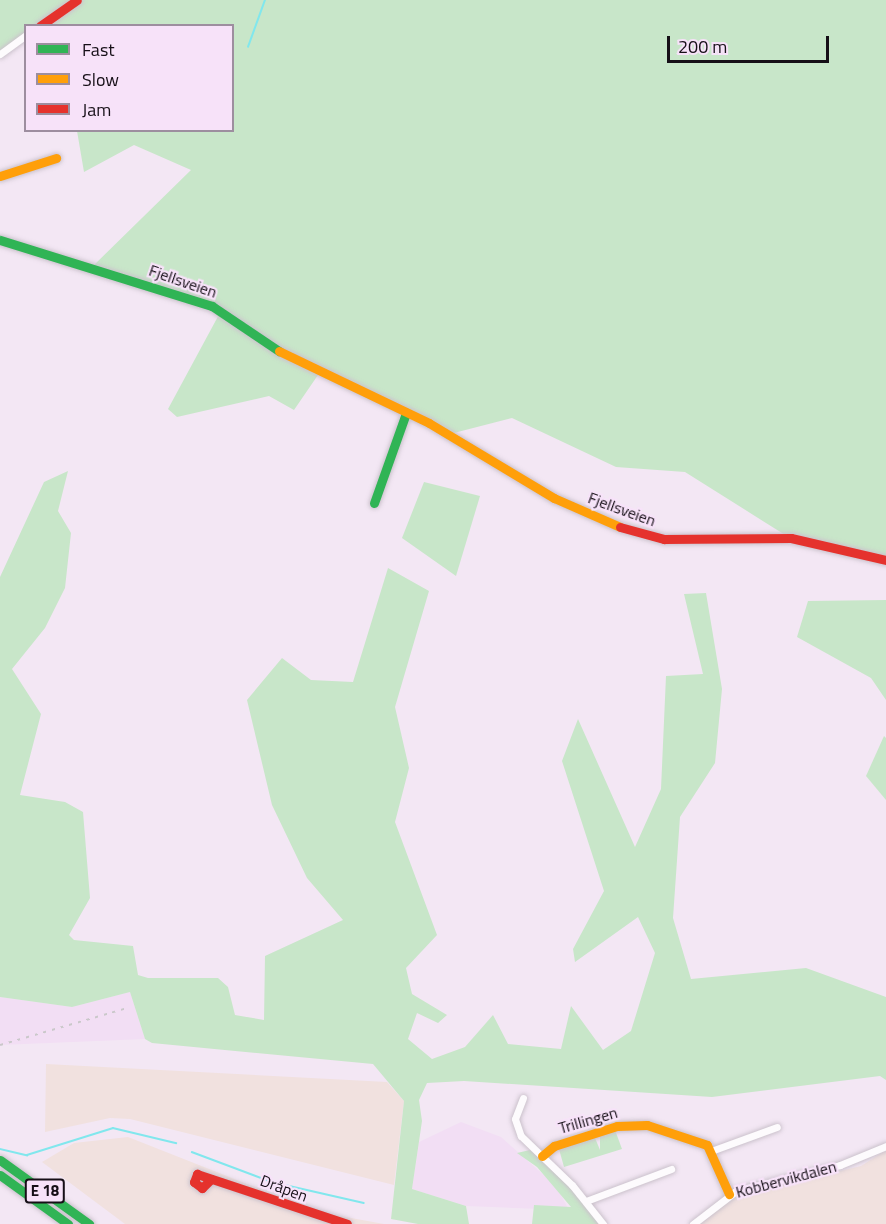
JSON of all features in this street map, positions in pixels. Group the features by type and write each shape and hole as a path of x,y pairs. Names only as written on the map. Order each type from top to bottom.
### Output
{"main road":[{"path":"43,24 77,0"},
{"path":"0,176 56,158"},
{"name":"Fjellsveien","path":"0,240 212,306 295,362 406,413 554,498 641,535 779,537 886,560"},
{"path":"374,503 406,413"},
{"name":"Trillingen","path":"542,1156 560,1143 634,1124 681,1134 711,1151"},
{"path":"711,1151 729,1194"},
{"name":"E 18","path":"0,1160 89,1224"},
{"name":"E 18","path":"0,1175 68,1224"},
{"name":"Dråpen","path":"211,1179 347,1224"}],"street":[{"path":"0,54 24,36"},
{"path":"523,1098 516,1127 586,1201 603,1224"},
{"path":"711,1151 777,1127"},
{"name":"Kobbervikdalen","path":"693,1224 729,1194 840,1165 886,1146"},
{"path":"586,1201 671,1169"}],"shaded area":[{"path":"130,992 145,1039 0,1045 0,997 72,1007"},
{"path":"46,1064 387,1082 404,1101 394,1185 130,1119 110,1118 45,1132"},
{"path":"461,1122 501,1137 556,1186 569,1210 466,1206 412,1189 419,1142"},
{"path":"128,1137 318,1212 384,1224 125,1224 42,1162 74,1143"},
{"path":"886,1150 886,1224 697,1224 735,1196 861,1166"}],"green space":[{"path":"0,0 886,0 886,560 790,538 685,472 616,467 512,418 446,435 318,375 294,410 269,396 177,417 168,409 222,309 93,266 191,170 134,145 84,172 77,132 234,132 234,24 24,24 24,36 0,55"},
{"path":"68,471 58,511 71,533 65,588 45,628 12,669 41,714 20,795 65,802 83,812 90,898 69,935 74,940 133,946 138,975 148,978 218,978 228,987 235,1015 264,1020 265,956 343,920 307,878 272,805 247,700 282,658 311,680 353,682 388,568 429,591 395,707 409,768 395,822 437,935 406,968 412,994 447,1015 438,1023 417,1013 408,1039 432,1059 465,1047 493,1015 508,1044 561,1049 571,1006 603,1050 631,1031 655,953 638,917 575,962 573,949 604,891 562,761 578,719 635,847 661,789 666,676 703,674 684,594 706,593 722,689 715,763 680,817 673,918 691,979 806,968 886,997 886,1080 880,1076 712,1097 464,1081 427,1083 419,1100 422,1121 412,1189 466,1206 469,1224 418,1224 391,1219 404,1101 373,1064 152,1043 145,1039 130,992 72,1007 0,997 0,577 44,482"},
{"path":"424,482 480,496 456,576 402,538"},
{"path":"886,600 886,700 871,678 797,637 808,601"},
{"path":"884,736 886,738 886,800 866,776"},
{"path":"615,1130 622,1149 564,1167 559,1149 595,1138 600,1150 600,1134"},
{"path":"530,1150 563,1179 600,1224 532,1224 534,1205 571,1207 537,1167 517,1153"}],"waterway":[{"path":"248,47 265,0"},
{"path":"0,1149 27,1155 113,1128 176,1143"},
{"path":"192,1152 272,1182 364,1203"}],"railway":[{"path":"0,1045 127,1008"}],"traffic: fast":[{"path":"0,240 212,306 279,351"},
{"path":"374,503 406,413"},
{"path":"0,1160 89,1224"},
{"path":"0,1175 68,1224"}],"traffic: slow":[{"path":"0,176 56,158"},
{"path":"279,351 429,423 554,498 620,527"},
{"path":"542,1156 554,1146 617,1126 647,1125 707,1145 729,1194"}],"traffic: jam":[{"path":"43,24 77,0"},
{"path":"620,527 664,539 791,538 886,560"},
{"path":"211,1179 202,1188 194,1182 197,1174 347,1224"}]}
